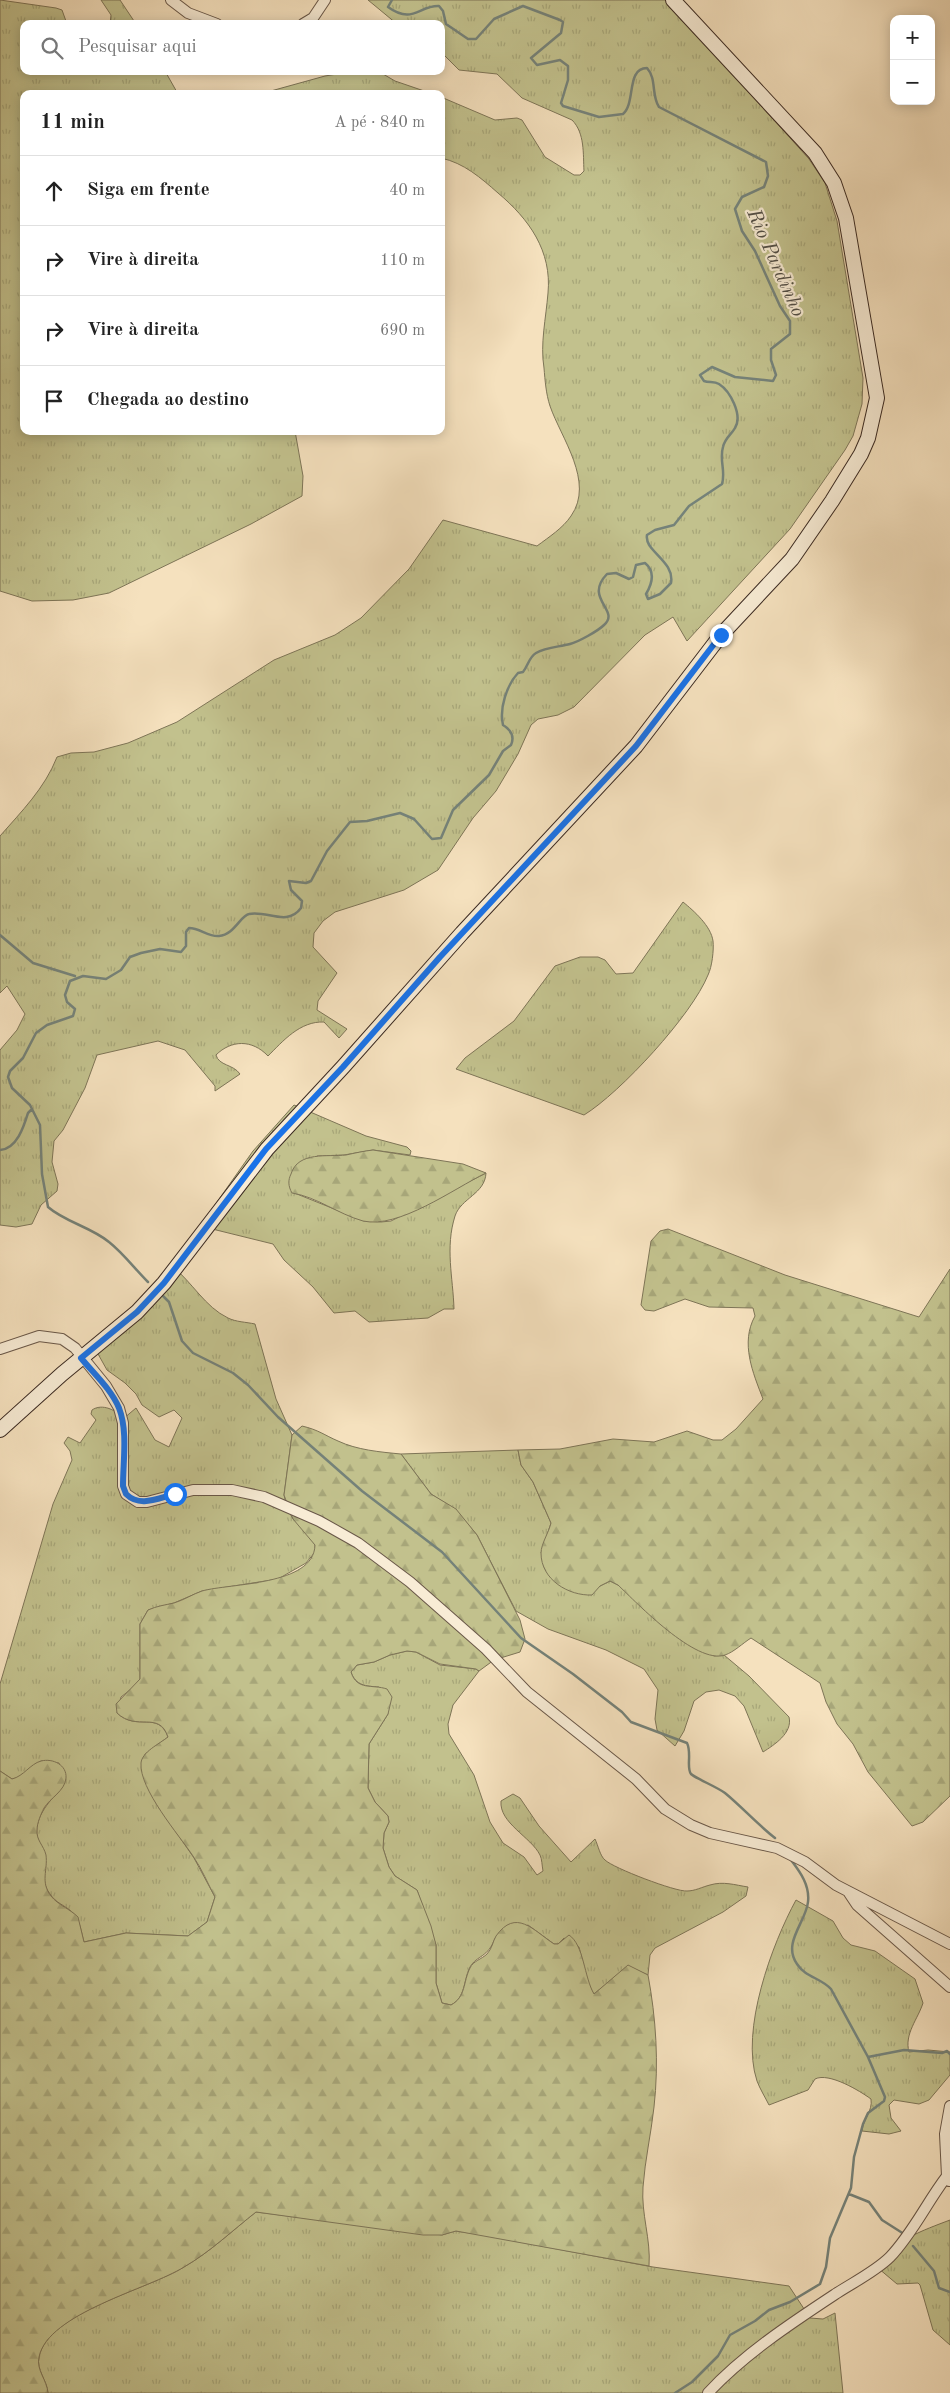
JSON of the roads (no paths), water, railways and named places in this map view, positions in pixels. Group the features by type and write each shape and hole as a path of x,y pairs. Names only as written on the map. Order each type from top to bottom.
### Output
{"main road":[{"path":"0,1430 81,1358 137,1312 164,1283 266,1149 337,1074 440,957 636,746 721,635 792,559 832,501 868,438 875,414 876,389 846,218 834,184 814,153 673,0"}],"street":[{"path":"170,0 188,13 206,20"},
{"path":"310,20 325,0"},
{"path":"0,1349 31,1338 51,1337 69,1342 106,1386 119,1408 123,1423 123,1486 130,1498 138,1502 147,1502 193,1490 232,1490 264,1497 319,1521 358,1543 410,1582 486,1649 527,1692 636,1779 664,1809 691,1825 710,1833 777,1848 805,1862 847,1890 950,1944"},
{"path":"847,1890 857,1905 950,1987"},
{"path":"708,2393 721,2379 752,2354 811,2310 889,2258 910,2232 930,2197 948,2180 945,2134 950,2106"}],"waterway":[{"name":"Rio Pardinho","path":"148,1282 109,1242 94,1232 62,1217 48,1207 42,1174 40,1125 30,1105 12,1088 8,1077 10,1071 23,1058 36,1033 47,1025 73,1016 75,1009 67,1002 65,995 70,981 83,976 106,979 121,970 130,957 141,953 160,949 181,952 186,946 186,932 189,928 219,936 229,932 249,914 256,913 283,917 295,914 301,908 302,901 291,890 289,881 306,883 311,881 327,851 350,822 367,821 400,813 414,819 432,839 441,838 453,810 489,775 503,751 511,745 512,734 503,725 503,704 510,684 518,673 523,672 532,657 544,649 578,641 604,625 608,620 608,614 600,597 599,590 607,574 616,573 629,579 633,577 636,565 645,563 652,574 650,586 646,594 648,599 660,594 671,583 669,568 650,546 647,541 647,535 655,530 674,525 689,506 722,484 723,447 737,423 736,410 727,392 717,383 704,381 700,375 712,367 735,377 773,381 776,375 771,360 771,349 790,334 790,321 780,306 755,251 742,231 735,209 742,197 764,187 768,176 766,162 659,107 655,97 652,77 647,68 640,70 636,74 627,109 623,114 599,117 563,106 561,103 568,80 568,66 560,60 537,65 531,58 561,33 563,22 560,20 523,6 494,19 476,39 468,39 446,24 443,11 439,6 432,6 415,13 404,14 388,7 392,0"},
{"path":"0,935 33,963 75,976"},
{"name":"Rio Pardinho","path":"0,1150 11,1146 19,1136 28,1113 32,1109"},
{"path":"161,1294 169,1302 182,1341 193,1353 233,1373 248,1385 278,1417 362,1491 442,1552 521,1638 573,1674 622,1712 631,1722 687,1743 691,1774 725,1793 775,1838"},
{"path":"675,2393 692,2382 718,2356 730,2335 755,2321 769,2310 790,2302 820,2284 826,2267 830,2238 851,2188 854,2157 863,2124 868,2113 884,2101 885,2097 868,2057 831,1989 823,1982 804,1972 793,1956 793,1940 806,1910 808,1896 804,1879 791,1860"},
{"path":"868,2057 904,2050 942,2053 947,2051 950,2054"},
{"path":"849,2194 869,2202 882,2220 904,2234"},
{"path":"913,2246 934,2271 939,2288 950,2292"}]}
